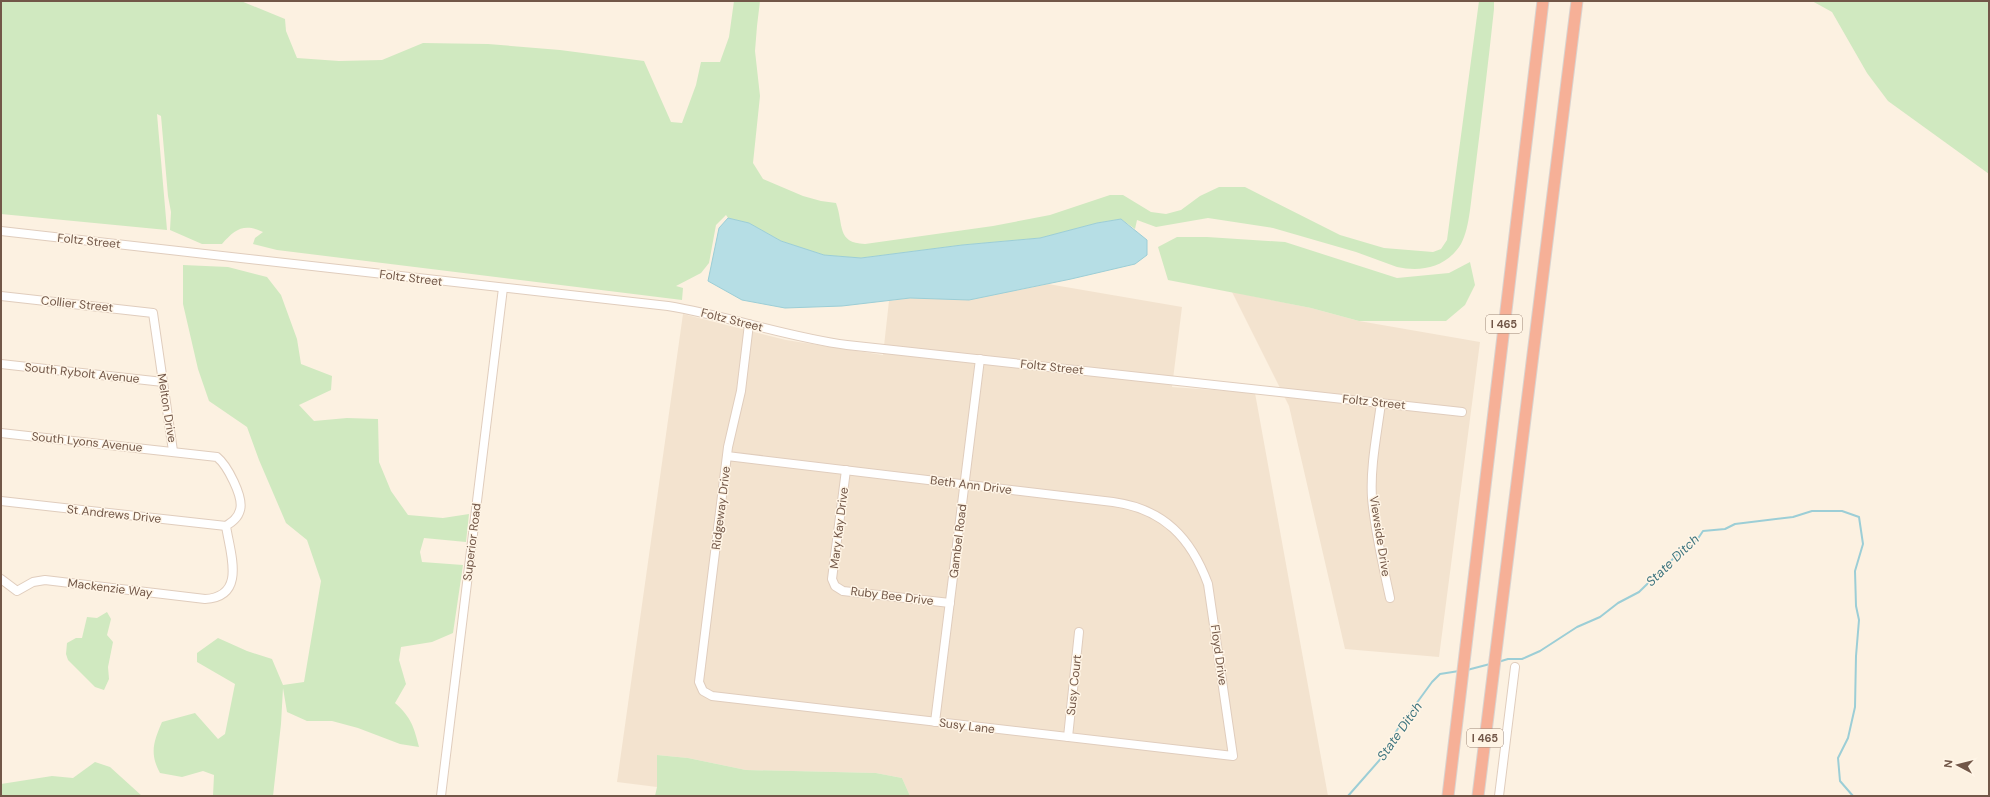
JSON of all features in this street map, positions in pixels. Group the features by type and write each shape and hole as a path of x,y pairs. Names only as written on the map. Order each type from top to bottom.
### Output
{"highway":[{"name":"I 465","path":"1448,796 1543,1"},
{"name":"I 465","path":"1478,796 1577,1"}],"street":[{"name":"Foltz Street","path":"1,231 668,306 827,342 1462,412"},
{"name":"Superior Road","path":"441,796 503,288"},
{"name":"Collier Street","path":"1,296 152,313"},
{"name":"Melton Drive","path":"152,313 173,451 216,457 224,464 241,505 237,518 226,526"},
{"name":"Ridgeway Drive","path":"703,691 699,682 727,456 740,391 749,324"},
{"name":"Gambel Road","path":"935,722 980,359"},
{"name":"South Rybolt Avenue","path":"1,364 163,382"},
{"name":"Viewside Drive","path":"1381,403 1373,470 1372,496 1375,520 1390,598"},
{"name":"South Lyons Avenue","path":"1,433 173,451"},
{"name":"Beth Ann Drive","path":"727,456 1113,502 1133,506 1152,513 1166,522 1184,539 1196,556"},
{"name":"Mary Kay Drive","path":"835,586 832,579 846,470"},
{"name":"St Andrews Drive","path":"1,501 226,526"},
{"name":"Mackenzie Way","path":"1,579 17,591 33,582 45,580 205,599 217,597 228,589 234,576 226,526"},
{"name":"Floyd Drive","path":"1196,556 1209,589 1233,756"},
{"name":"Ruby Bee Drive","path":"835,586 843,591 950,603"},
{"name":"Susy Court","path":"1068,738 1079,632"},
{"path":"1499,796 1515,666"},
{"name":"Susy Lane","path":"703,691 712,696 1233,756"}],"shaded area":[{"path":"1048,284 1182,307 1172,387 1255,393 1328,796 910,796 902,778 876,773 746,770 688,758 657,755 657,787 617,782 683,314 786,340 883,355 889,301 910,298 969,300"},
{"path":"1232,292 1311,308 1359,321 1480,342 1439,657 1345,649 1289,406"}],"green space":[{"path":"1,1 241,1 285,19 286,31 297,58 339,61 382,60 423,43 488,44 560,50 644,61 671,122 682,123 696,85 701,62 720,62 729,37 734,1 760,1 755,51 760,96 753,163 763,179 803,196 836,203 845,236 849,240 856,243 865,244 993,226 1050,215 1110,195 1123,195 1151,212 1166,214 1181,210 1200,196 1219,187 1245,187 1340,235 1384,248 1433,252 1441,249 1447,240 1479,1 1494,1 1494,9 1470,212 1466,230 1461,244 1455,252 1440,263 1432,266 1415,269 1397,267 1356,252 1273,228 1208,218 1156,227 1137,220 1135,229 1121,219 1097,223 1040,238 962,245 861,258 824,255 781,241 749,223 728,218 726,215 716,225 709,263 701,273 676,286 683,288 682,300 277,250 253,244 255,238 263,232 250,228 236,231 222,244 202,244 170,230 171,212 168,196 161,116 157,114 167,230 1,214"},
{"path":"1812,1 1989,1 1989,174 1888,101 1867,73 1832,12"},
{"path":"1177,237 1207,237 1285,242 1397,278 1449,273 1470,262 1475,285 1465,305 1446,321 1359,321 1311,308 1168,280 1158,247"},
{"path":"183,265 228,267 267,277 281,295 297,339 301,364 332,376 331,390 299,405 314,421 347,418 378,419 379,462 391,491 408,515 443,518 469,514 466,542 424,538 420,552 422,562 463,565 453,633 432,642 401,647 399,660 406,684 395,703 405,713 411,723 419,747 400,744 358,728 332,721 307,721 287,712 283,688 281,724 273,796 213,796 214,775 203,771 182,777 160,773 155,759 155,741 162,722 195,713 218,739 225,734 235,684 197,662 197,653 218,638 247,651 272,659 283,685 304,682 321,581 307,540 286,523 259,460 247,427 209,401 198,369 183,304"},
{"path":"107,612 111,619 107,635 113,642 108,667 109,679 104,690 95,687 68,660 66,654 67,643 76,638 82,638 87,617 97,618"},
{"path":"657,755 688,758 746,770 876,773 902,778 910,796 655,796 657,787"},
{"path":"95,762 110,767 142,796 1,796 1,784 52,776 73,778"}],"water":[{"path":"728,218 749,223 781,241 824,255 861,258 962,245 1040,238 1097,223 1121,219 1147,240 1147,255 1135,264 969,300 910,298 842,306 785,308 742,300 708,281 719,228"}],"waterway":[{"name":"State Ditch","path":"1498,662 1508,659 1522,659 1540,651 1577,627 1600,617 1618,603 1639,592 1679,553 1693,544 1703,531 1725,529 1735,524 1793,517 1812,511 1842,511 1859,517 1863,544 1855,571 1856,606 1859,620 1856,656 1855,707 1848,738 1838,758 1840,781 1853,796"},
{"name":"State Ditch","path":"1467,670 1490,664"},
{"name":"State Ditch","path":"1348,796 1384,755 1397,730 1432,682 1440,674 1459,671"}]}
